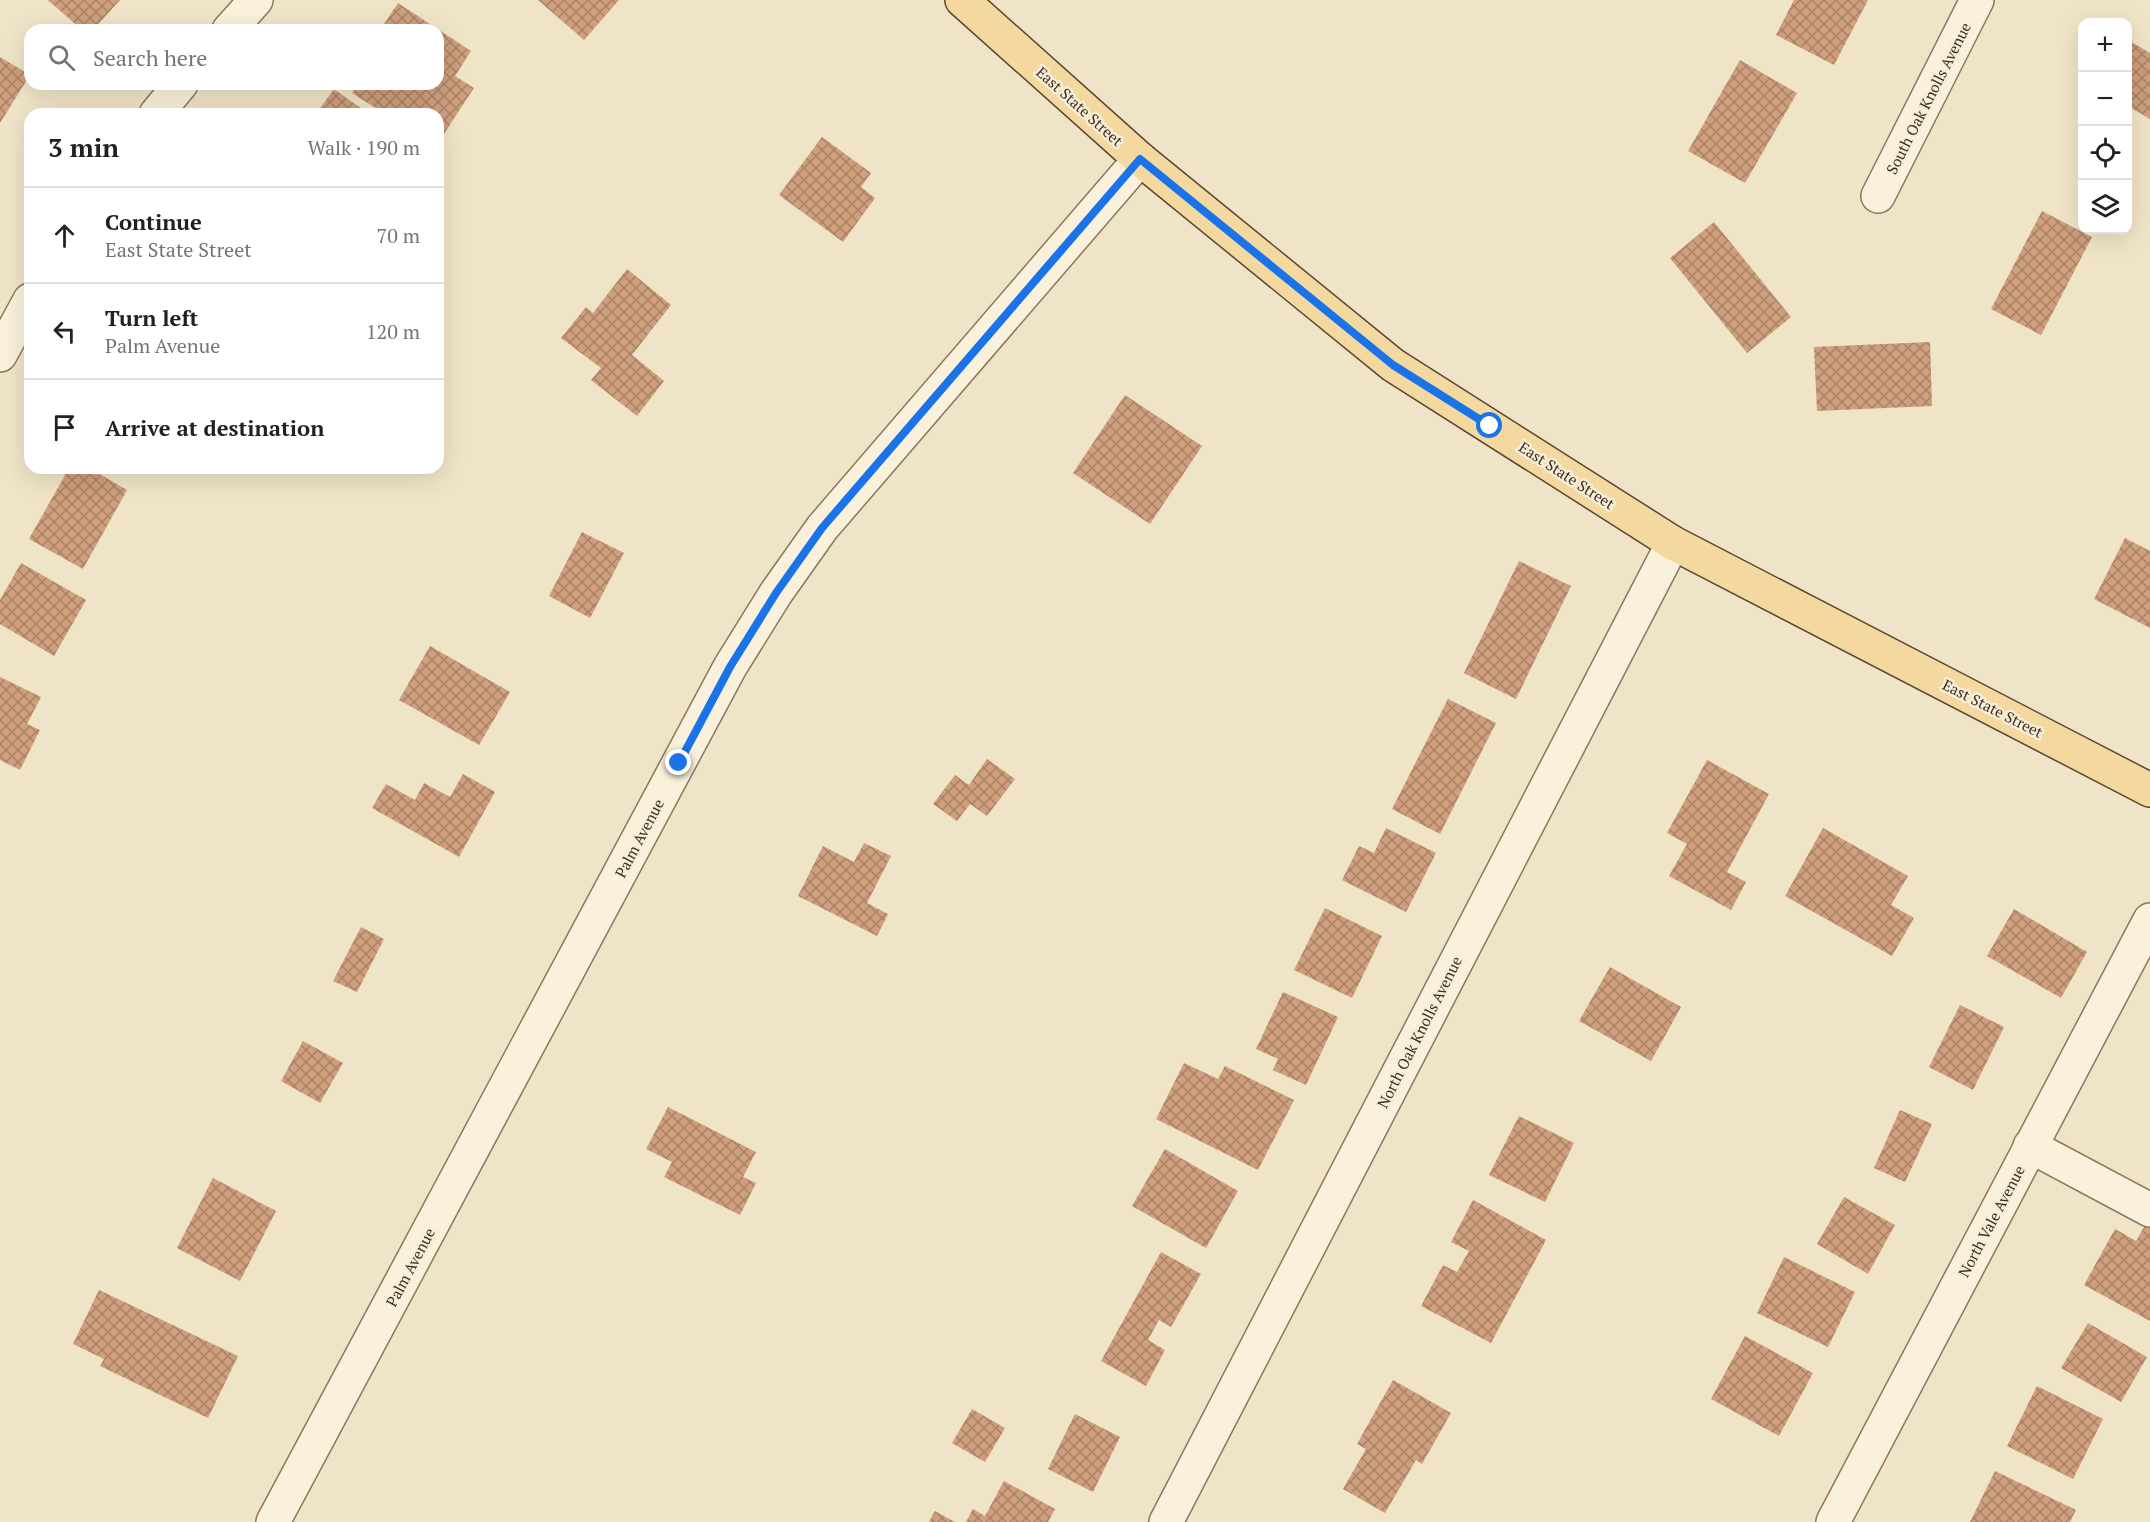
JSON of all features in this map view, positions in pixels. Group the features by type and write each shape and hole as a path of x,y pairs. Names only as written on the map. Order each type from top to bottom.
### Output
{"main road":[{"name":"East State Street","path":"962,0 1140,159 1393,365 1672,543 2150,790"}],"street":[{"path":"234,24 256,0"},
{"name":"South Oak Knolls Avenue","path":"1878,195 1977,0"},
{"path":"161,108 176,90"},
{"name":"Palm Avenue","path":"273,1522 730,667 776,593 822,528 1140,159"},
{"path":"0,355 24,311"},
{"name":"North Oak Knolls Avenue","path":"1166,1522 1672,543"},
{"name":"North Vale Avenue","path":"1833,1522 2150,920"},
{"path":"2030,1146 2150,1210"}],"building":[{"path":"48,0 120,0 98,24 75,24"},
{"path":"538,0 619,0 584,40"},
{"path":"1794,0 1868,0 1834,65 1776,35"},
{"path":"398,3 430,24 384,24"},
{"path":"444,33 471,51 455,76 474,88 444,134 444,108 376,108 352,93 354,90 444,90"},
{"path":"2132,42 2150,53 2150,119 2132,108"},
{"path":"0,57 24,71 24,85 0,123"},
{"path":"1740,60 1797,93 1745,183 1688,151"},
{"path":"335,90 361,108 320,108"},
{"path":"822,137 871,173 861,187 875,198 843,242 779,195"},
{"path":"2042,211 2078,230 2078,234 2092,237 2041,335 1991,309"},
{"path":"1714,222 1791,317 1747,353 1670,258"},
{"path":"627,269 671,305 632,355 664,381 637,416 591,380 601,368 561,338 586,307 593,313"},
{"path":"1930,342 1932,406 1817,411 1814,347"},
{"path":"1125,395 1202,446 1150,524 1073,473"},
{"path":"66,474 99,474 127,490 83,569 29,539"},
{"path":"582,532 624,553 590,618 549,596"},
{"path":"2125,538 2150,551 2150,628 2094,599"},
{"path":"1519,561 1571,586 1516,699 1464,673"},
{"path":"21,563 86,600 54,656 0,624 0,600"},
{"path":"430,646 510,692 479,745 399,700"},
{"path":"0,677 41,697 27,724 40,730 20,770 0,760"},
{"path":"1448,699 1496,723 1440,834 1392,809"},
{"path":"987,759 1015,779 987,816 970,804 957,821 933,804 955,775 969,785"},
{"path":"1707,760 1769,794 1727,872 1746,882 1731,910 1669,876 1687,844 1667,833"},
{"path":"463,774 495,792 459,857 372,808 386,784 415,800 424,783 450,797"},
{"path":"1386,828 1436,853 1406,912 1342,880 1359,846 1374,853"},
{"path":"1823,828 1908,876 1891,905 1914,918 1892,956 1785,896"},
{"path":"864,843 891,856 867,903 888,914 877,936 798,896 823,846 854,862"},
{"path":"1325,908 1382,936 1352,998 1294,970"},
{"path":"2014,909 2087,952 2061,998 1987,956"},
{"path":"361,927 384,939 357,992 333,981"},
{"path":"1610,967 1681,1007 1651,1061 1579,1021"},
{"path":"1283,992 1338,1017 1306,1085 1273,1070 1278,1059 1256,1049"},
{"path":"1960,1005 2004,1027 1973,1090 1929,1067"},
{"path":"303,1041 343,1063 320,1103 281,1081"},
{"path":"1184,1063 1218,1079 1225,1066 1294,1100 1258,1170 1156,1119"},
{"path":"668,1107 756,1152 743,1177 756,1183 740,1215 664,1177 672,1162 646,1149"},
{"path":"1900,1110 1932,1124 1905,1182 1874,1168"},
{"path":"1519,1116 1574,1143 1545,1202 1489,1175"},
{"path":"1165,1149 1238,1191 1206,1248 1132,1206"},
{"path":"213,1178 276,1211 240,1281 177,1248"},
{"path":"1844,1197 1895,1225 1868,1274 1817,1244"},
{"path":"1473,1200 1546,1240 1491,1343 1421,1306 1443,1265 1457,1272 1469,1251 1451,1242"},
{"path":"2147,1222 2150,1224 2150,1321 2084,1285 2115,1229 2136,1241"},
{"path":"1161,1252 1201,1274 1171,1327 1159,1320 1148,1340 1165,1350 1146,1386 1101,1361"},
{"path":"1784,1257 1855,1292 1828,1347 1757,1313"},
{"path":"99,1290 238,1356 208,1418 100,1366 104,1359 73,1344"},
{"path":"2088,1323 2147,1357 2121,1402 2061,1368"},
{"path":"1745,1336 1813,1373 1779,1436 1711,1399"},
{"path":"1393,1380 1451,1413 1422,1464 1416,1460 1385,1513 1343,1489 1366,1449 1357,1444"},
{"path":"2037,1386 2103,1419 2073,1479 2007,1446"},
{"path":"972,1409 1005,1428 985,1462 952,1443"},
{"path":"1075,1414 1120,1437 1093,1492 1048,1469"},
{"path":"1995,1471 2076,1510 2070,1522 1970,1522"},
{"path":"1004,1481 1055,1509 1048,1522 966,1522 973,1509 985,1516"},
{"path":"935,1511 955,1522 929,1522"}],"route":[{"path":"679,763 730,667 776,593 822,528 1140,159 1393,365 1490,426"}]}
